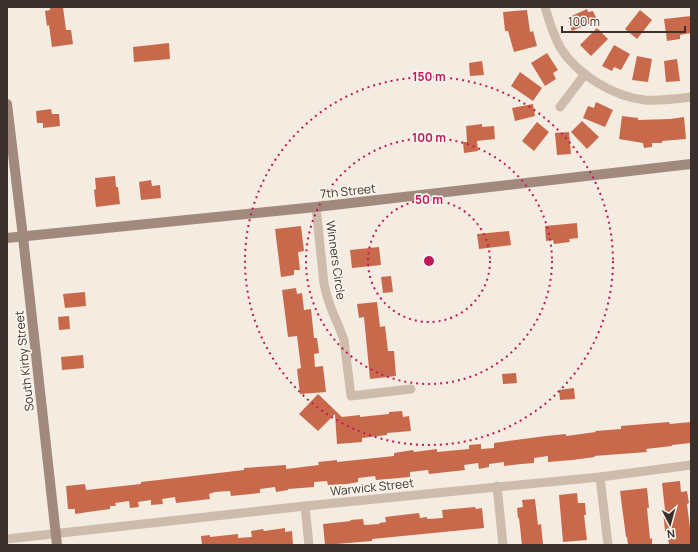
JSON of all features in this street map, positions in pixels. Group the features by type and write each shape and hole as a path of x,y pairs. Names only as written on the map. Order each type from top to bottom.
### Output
{"street":[{"path":"546,7 553,34 561,48 570,60 600,85 614,92 644,100 691,97"},
{"path":"560,107 585,74"},
{"name":"South Kirby Street","path":"7,106 57,545"},
{"name":"7th Street","path":"7,238 316,207 691,164"},
{"name":"Winners Circle","path":"316,207 324,284 331,308 344,340 351,396 410,390"},
{"name":"Warwick Street","path":"7,539 497,486 600,477 691,465"},
{"path":"600,477 608,545"},
{"path":"497,486 503,545"},
{"path":"306,506 310,545"}],"building":[{"path":"50,7 63,7 66,30 71,30 73,44 52,47 49,25 47,26 45,11 50,10"},
{"path":"587,9 588,12 593,11 597,20 572,31 567,18"},
{"path":"527,10 530,32 533,31 537,46 514,52 508,31 505,31 503,12"},
{"path":"640,10 652,20 637,39 625,29"},
{"path":"691,16 691,33 680,35 680,39 667,41 664,19"},
{"path":"597,28 608,39 591,56 580,45"},
{"path":"169,43 170,59 134,62 133,47"},
{"path":"614,45 630,54 621,70 614,67 612,71 602,66"},
{"path":"547,53 558,70 553,73 556,79 545,86 531,63"},
{"path":"637,56 652,59 648,82 632,80"},
{"path":"677,59 680,81 666,82 664,61"},
{"path":"482,61 484,75 470,76 469,63"},
{"path":"520,72 542,88 533,101 511,86"},
{"path":"596,102 613,110 605,127 583,118 588,106 594,108"},
{"path":"533,104 535,116 515,121 512,108"},
{"path":"51,109 52,114 59,114 60,126 43,128 43,123 37,123 36,111"},
{"path":"622,116 638,118 638,120 684,117 686,139 652,143 652,147 644,148 643,143 619,139"},
{"path":"582,121 599,137 587,149 571,132"},
{"path":"537,122 549,132 534,151 522,141"},
{"path":"482,124 482,127 494,126 495,139 477,141 478,151 464,153 463,142 467,142 466,126"},
{"path":"569,132 571,154 557,155 555,133"},
{"path":"115,176 120,204 96,207 94,190 96,189 95,178"},
{"path":"151,180 152,186 160,185 161,198 141,200 139,182"},
{"path":"577,223 578,238 569,239 570,242 554,244 553,240 546,241 545,226"},
{"path":"301,226 304,251 298,252 300,270 294,270 294,275 281,277 275,229"},
{"path":"509,231 511,245 479,249 477,234"},
{"path":"379,247 381,265 352,268 350,250"},
{"path":"391,276 393,292 383,293 381,277"},
{"path":"296,288 297,294 302,293 304,310 311,309 314,338 317,338 319,353 314,354 315,367 323,366 326,392 300,394 297,369 301,368 297,336 288,337 282,290"},
{"path":"85,292 86,306 65,308 63,294"},
{"path":"377,302 380,327 385,326 388,351 394,351 396,376 370,379 364,317 359,318 357,304"},
{"path":"69,316 70,329 59,330 58,317"},
{"path":"83,355 84,368 62,370 61,357"},
{"path":"516,373 517,383 503,384 502,374"},
{"path":"574,388 575,399 560,400 559,390"},
{"path":"318,394 342,417 360,415 360,417 402,411 403,417 409,416 411,431 387,433 387,435 362,438 362,442 337,444 335,414 318,431 299,414"},
{"path":"669,422 670,424 691,422 691,443 646,449 647,452 594,456 595,457 572,460 548,462 548,456 534,458 534,463 504,466 504,462 489,464 489,467 479,469 478,463 464,465 465,470 429,474 428,470 410,472 410,477 376,480 375,476 358,478 358,482 347,484 328,485 327,481 314,482 314,487 288,489 276,492 275,487 260,489 260,493 231,496 230,491 215,492 209,494 210,499 176,503 175,497 162,499 163,504 151,505 151,500 138,502 139,507 130,508 129,501 115,503 116,506 110,506 110,509 75,514 75,509 68,509 66,486 85,484 86,490 244,470 244,468 286,465 286,469 319,465 318,462 337,460 337,462 394,456 394,453 413,450 414,452 437,449 437,452 469,449 469,445 481,444 481,449 494,448 494,443 546,436 566,434 566,436 596,432 595,431 621,429 621,426"},
{"path":"680,481 681,492 687,491 691,545 669,545 667,531 665,531 663,510 665,510 662,483"},
{"path":"647,488 649,508 647,508 652,545 628,545 620,491"},
{"path":"577,493 578,503 585,503 586,515 584,515 587,540 563,542 559,495"},
{"path":"535,499 538,525 541,524 543,544 522,545 517,508 523,507 522,500"},
{"path":"475,507 476,509 482,508 484,528 325,545 323,524 363,519 364,525 380,524 379,523 386,522 385,517 419,513 420,518 443,518 442,510"},
{"path":"285,528 285,532 292,531 293,545 202,545 201,536 210,535 210,537 238,534 238,538 252,537 251,531"}]}
